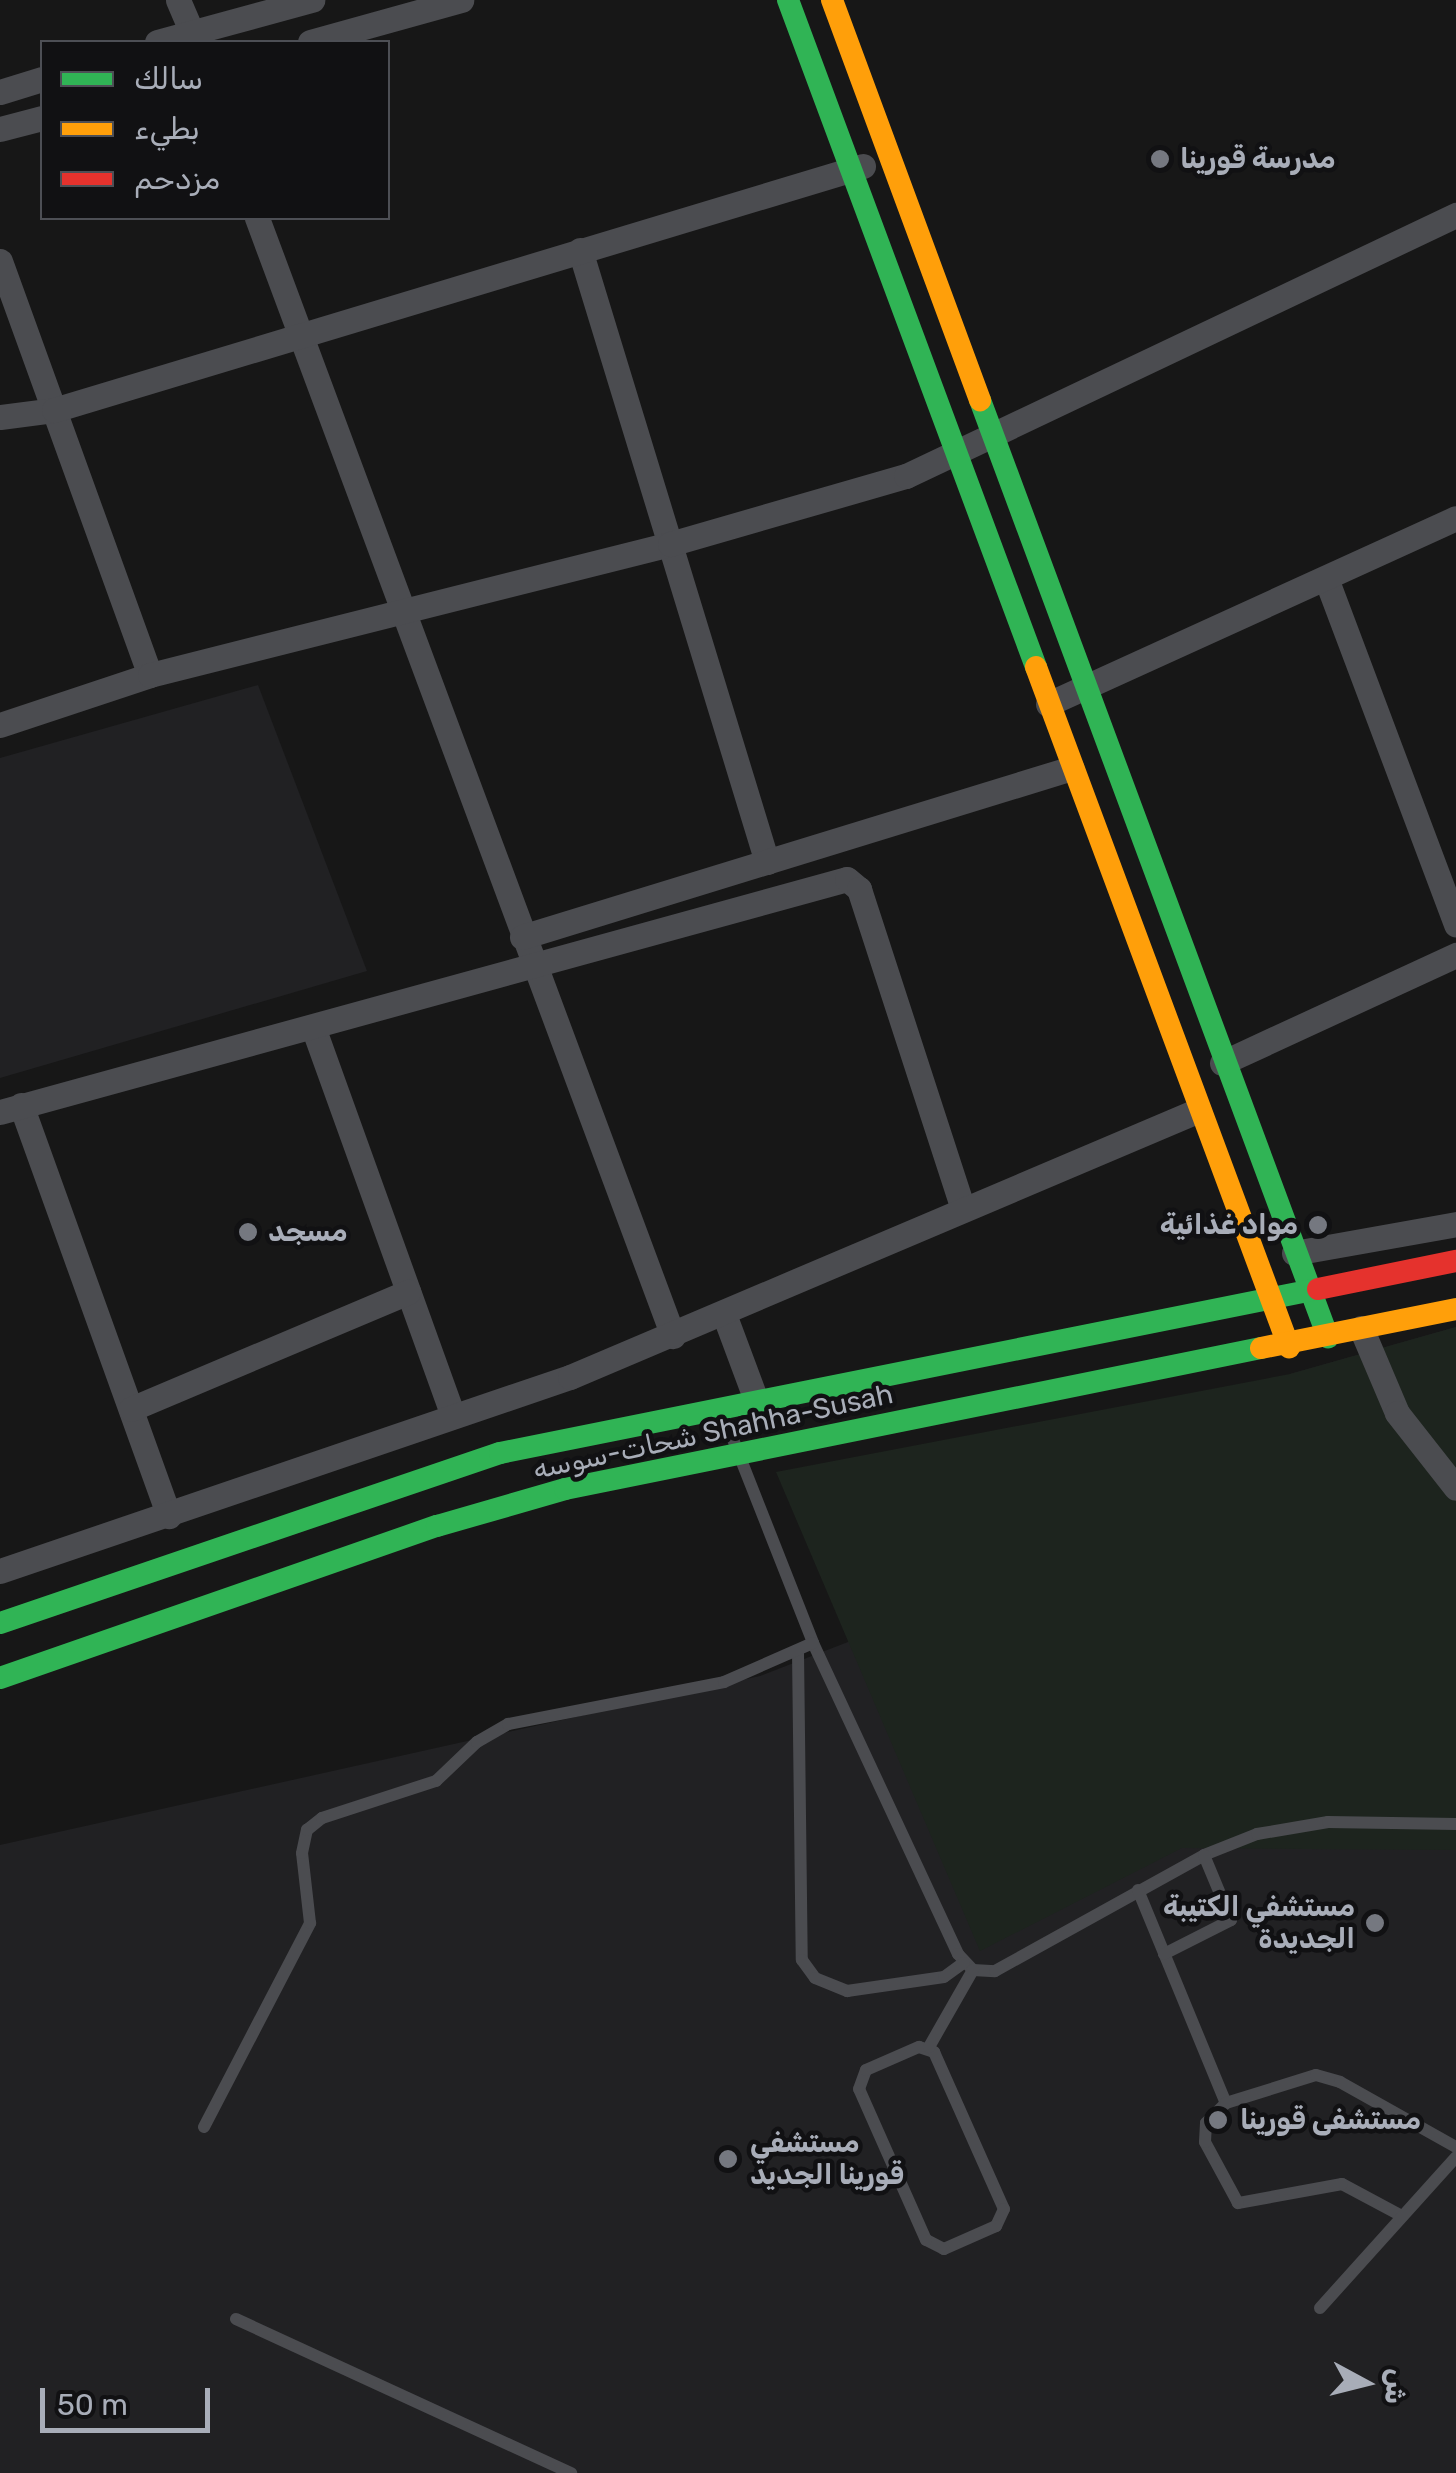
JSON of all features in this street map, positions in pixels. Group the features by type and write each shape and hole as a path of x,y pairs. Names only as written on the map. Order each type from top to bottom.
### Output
{"main road":[{"path":"788,0 1289,1347"},
{"path":"832,0 1222,1063 1328,1337"},
{"name":"شحات-سوسه Shahha-Susah","path":"0,1623 482,1458 1456,1261"},
{"name":"شحات-سوسه Shahha-Susah","path":"0,1678 437,1526 566,1489 1289,1347 1361,1328 1455,1314"}],"street":[{"path":"178,0 194,37 312,0"},
{"path":"317,40 461,0"},
{"path":"0,92 40,79"},
{"path":"0,129 40,119"},
{"path":"0,417 54,410 890,157"},
{"path":"0,725 150,675 670,544 956,456 1456,215"},
{"path":"258,220 400,615 673,1336"},
{"path":"580,250 767,862"},
{"path":"0,261 150,675"},
{"path":"1048,704 1453,527"},
{"path":"1327,581 1456,926"},
{"path":"522,937 1072,768"},
{"path":"169,1516 131,1409 11,1108 313,1027 800,888 853,881 962,1206"},
{"path":"1222,1063 1456,954"},
{"path":"313,1027 453,1416"},
{"path":"0,1571 169,1516 673,1336 962,1206 1199,1110"},
{"path":"1294,1253 1456,1224"},
{"path":"131,1409 408,1292"},
{"path":"724,1314 756,1400"},
{"path":"1361,1328 1398,1412 1456,1488"}],"lane":[{"path":"721,1407 735,1453 814,1644 968,1967"},
{"path":"204,2127 310,1923 302,1853 307,1830 322,1818 436,1781 477,1742 508,1724 724,1682 814,1644"},
{"path":"798,1652 802,1960 825,1985 847,1990 944,1977 968,1967 995,1971 1204,1855 1257,1834 1328,1822 1456,1824"},
{"path":"1164,1954 1231,1920 1204,1855"},
{"path":"1138,1890 1226,2103"},
{"path":"929,2047 1004,2214 996,2226 939,2249 926,2240 858,2083 866,2070 929,2047 968,1967"},
{"path":"1400,2215 1342,2184 1238,2203 1205,2142 1211,2115 1226,2103 1301,2077 1329,2077 1456,2147"},
{"path":"1320,2308 1456,2157"},
{"path":"236,2319 571,2473"}],"shaded area":[{"path":"258,685 367,971 0,1078 0,758"},
{"name":"مستشفي قورينا الجديد","path":"1456,1327 1456,2473 0,2473 0,1845 760,1676 848,1642 1290,1374"},
{"path":"1456,1327 1456,1850 1182,1848 980,1951 776,1472 1290,1374"}],"traffic: fast":[{"path":"788,0 1036,667"},
{"path":"980,400 1328,1337"},
{"path":"0,1623 500,1453 1318,1289"},
{"path":"0,1678 437,1526 565,1489 1261,1348"}],"traffic: slow":[{"path":"832,0 980,400"},
{"path":"1036,667 1289,1347"},
{"path":"1261,1348 1456,1309"}],"traffic: jam":[{"path":"1318,1289 1456,1261"}],"place":[{"name":"مدرسة قورينا","path":"1160,159"},
{"name":"مواد غذائية","path":"1318,1225"},
{"name":"مسجد","path":"248,1232"},
{"name":"مستشفي الكتيبة الجديدة","path":"1375,1923"},
{"name":"مستشفى قورينا","path":"1218,2120"},
{"name":"مستشفي قورينا الجديد","path":"728,2159"}]}
